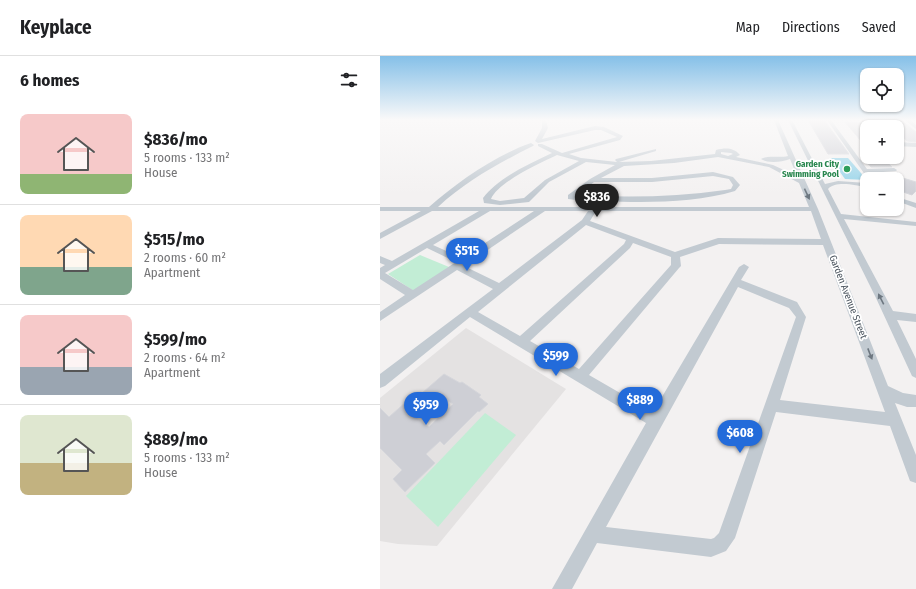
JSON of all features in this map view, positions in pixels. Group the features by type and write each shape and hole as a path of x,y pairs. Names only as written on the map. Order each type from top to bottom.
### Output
{"street":[{"path":"380,236 431,209 451,191 469,178 499,160 531,145"},
{"path":"544,145 558,154 584,161 614,163 677,161 718,155 717,152 724,150 733,151 734,156"},
{"path":"584,161 547,181 526,200 512,203 494,203 487,201 487,198 491,194 513,176 558,154 595,145"},
{"name":"Garden Avenue Street","path":"788,145 790,157 814,209 916,475"},
{"name":"Garden Avenue Street","path":"798,145 824,188 889,315 916,372"},
{"path":"847,145 867,171 894,170"},
{"path":"614,163 624,158 654,150"},
{"path":"734,156 776,160 790,157"},
{"path":"734,156 771,166 801,181"},
{"path":"592,180 646,180 717,174 731,178 737,185 735,189 726,192 675,198 629,200 571,197 592,180 625,163"},
{"path":"817,175 834,183"},
{"path":"824,188 827,184 834,183 860,185"},
{"path":"904,198 916,202"},
{"path":"904,202 916,206"},
{"path":"380,382 584,222 594,208"},
{"path":"380,209 814,209"},
{"path":"413,295 380,274 488,209"},
{"path":"380,317 543,209"},
{"path":"838,216 912,223 916,234"},
{"path":"584,222 675,256 718,241 827,242"},
{"path":"521,342 627,246 631,239"},
{"path":"427,245 500,288"},
{"path":"580,377 676,266 675,256"},
{"path":"380,260 393,265"},
{"path":"562,589 655,421 744,267"},
{"path":"592,534 702,548 711,548 720,545 726,538 800,320 800,314 793,305 736,282"},
{"path":"470,312 655,421"},
{"path":"889,315 916,318"},
{"path":"884,390 897,398 916,401"},
{"path":"770,405 896,420"}],"shaded area":[{"path":"466,328 566,389 437,546 398,544 380,541 380,398"}],"green space":[{"path":"420,255 449,267 414,291 388,274"},
{"path":"485,413 516,435 438,527 406,496"}],"water":[{"name":"Garden City Swimming Pool","path":"830,158 848,158 860,172 860,180 845,179"}],"building":[{"path":"823,145 842,145 849,154 828,154"},
{"path":"868,164 889,164 892,167 871,167"},
{"path":"904,178 916,182 916,191 912,195 904,192"},
{"path":"444,374 460,383 462,382 481,395 479,397 488,404 479,412 478,411 444,445 440,441 426,454 435,463 405,492 393,479 402,470 380,448 380,408 389,417 407,401 408,402 420,392 422,393","holes":["441,396 453,404 429,427 417,418"]}],"place":[{"name":"Garden City Swimming Pool","path":"847,169"}]}
